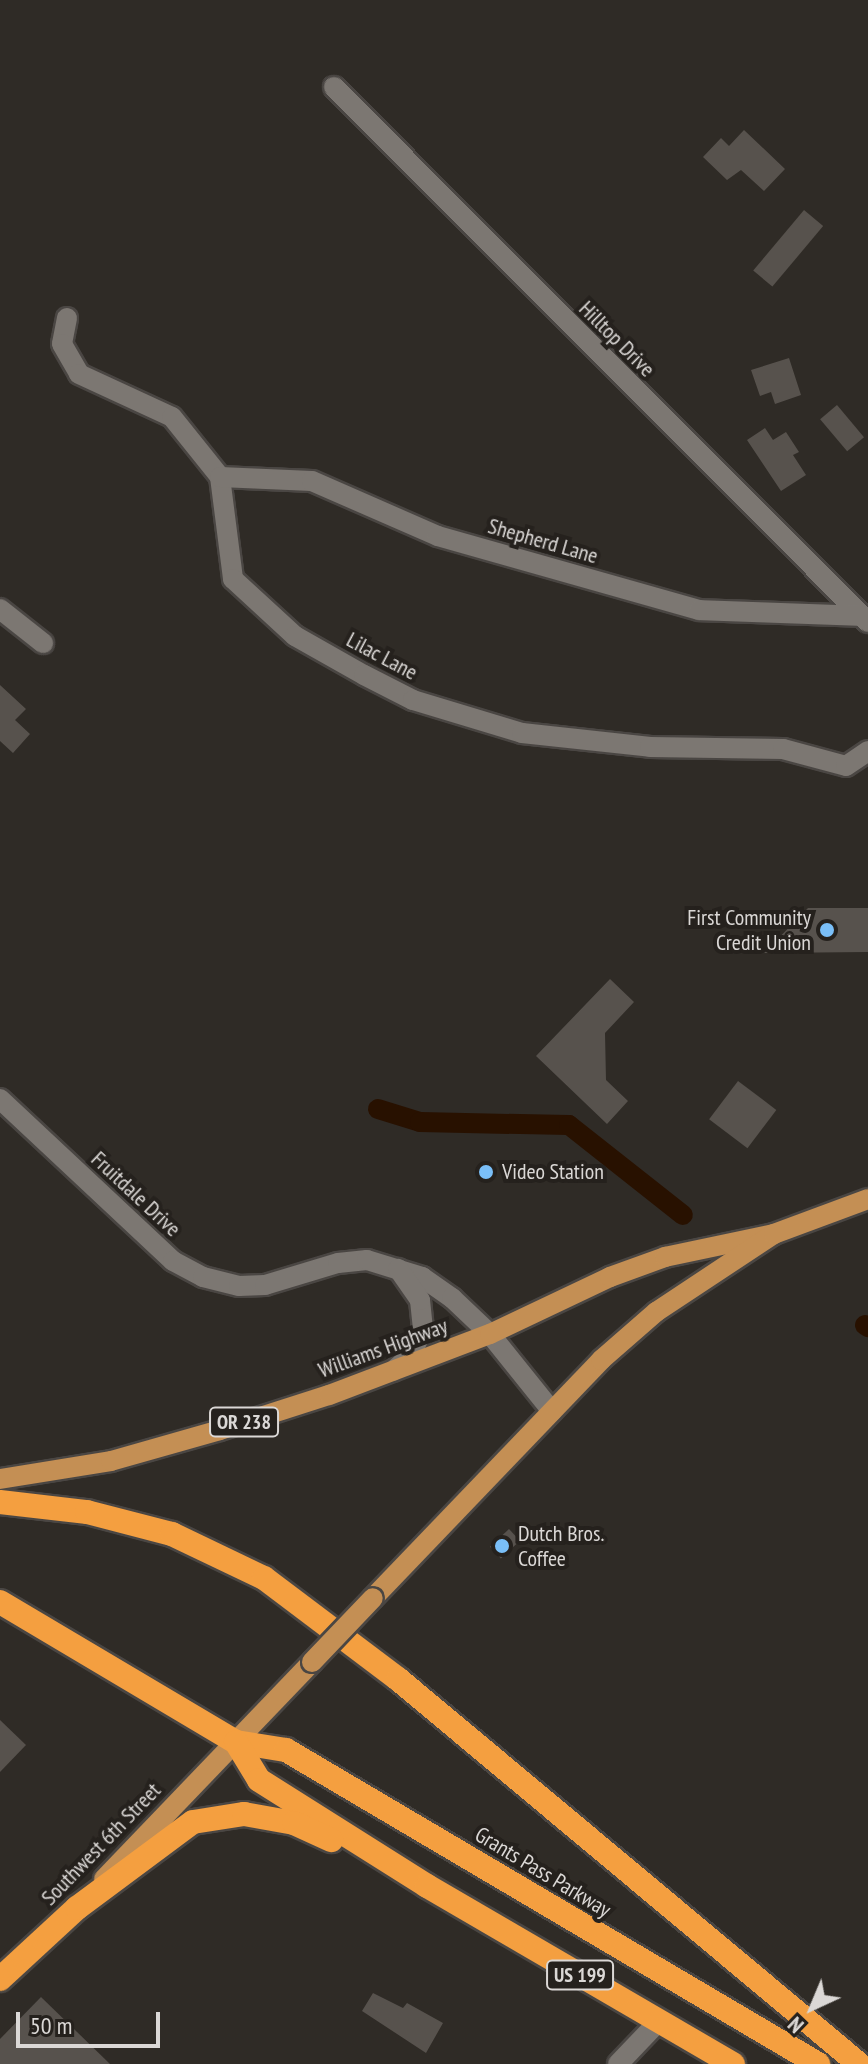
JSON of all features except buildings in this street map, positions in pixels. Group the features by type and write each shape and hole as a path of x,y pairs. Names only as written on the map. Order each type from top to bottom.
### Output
{"highway":[{"path":"0,1502 87,1512 172,1534 264,1578 398,1679 859,2064"},
{"name":"Grants Pass Parkway","path":"0,1602 236,1742 286,1750 818,2064"},
{"name":"Grants Pass Parkway","path":"236,1742 259,1780 427,1886"},
{"path":"77,1908 193,1822 244,1814 294,1823 427,1886"},
{"name":"US 199","path":"427,1886 733,2064"},
{"name":"Southwest 6th Street","path":"0,1979 77,1908"}],"main road":[{"name":"Williams Highway","path":"0,1479 111,1461 220,1430 490,1334 610,1277 665,1257 774,1234 868,1199"},
{"name":"Williams Highway","path":"236,1742 601,1360 656,1312 774,1234"},
{"name":"Southwest 6th Street","path":"77,1908 236,1742"}],"street":[{"name":"Hilltop Drive","path":"334,87 865,619"},
{"path":"67,318 62,344 79,374 172,417 220,477"},
{"name":"Shepherd Lane","path":"220,477 312,481 438,536 699,610 865,619"},
{"name":"Lilac Lane","path":"220,477 233,579 295,636 413,700 522,733 650,747 783,749 846,766 868,751"},
{"path":"0,609 43,643"},
{"name":"Fruitdale Drive","path":"0,1099 149,1242 173,1261 203,1277 239,1286 265,1285 338,1263 367,1260 398,1269 436,1285 490,1334 552,1411"},
{"path":"393,1371 410,1356 423,1329 420,1300 398,1269"},
{"path":"618,2064 659,2021"}],"waterway":[{"path":"378,1109 420,1122 569,1125 683,1215"}],"place":[{"name":"First Community Credit Union","path":"827,930"},
{"name":"Video Station","path":"486,1172"},
{"name":"Dutch Bros. Coffee","path":"502,1546"}]}
